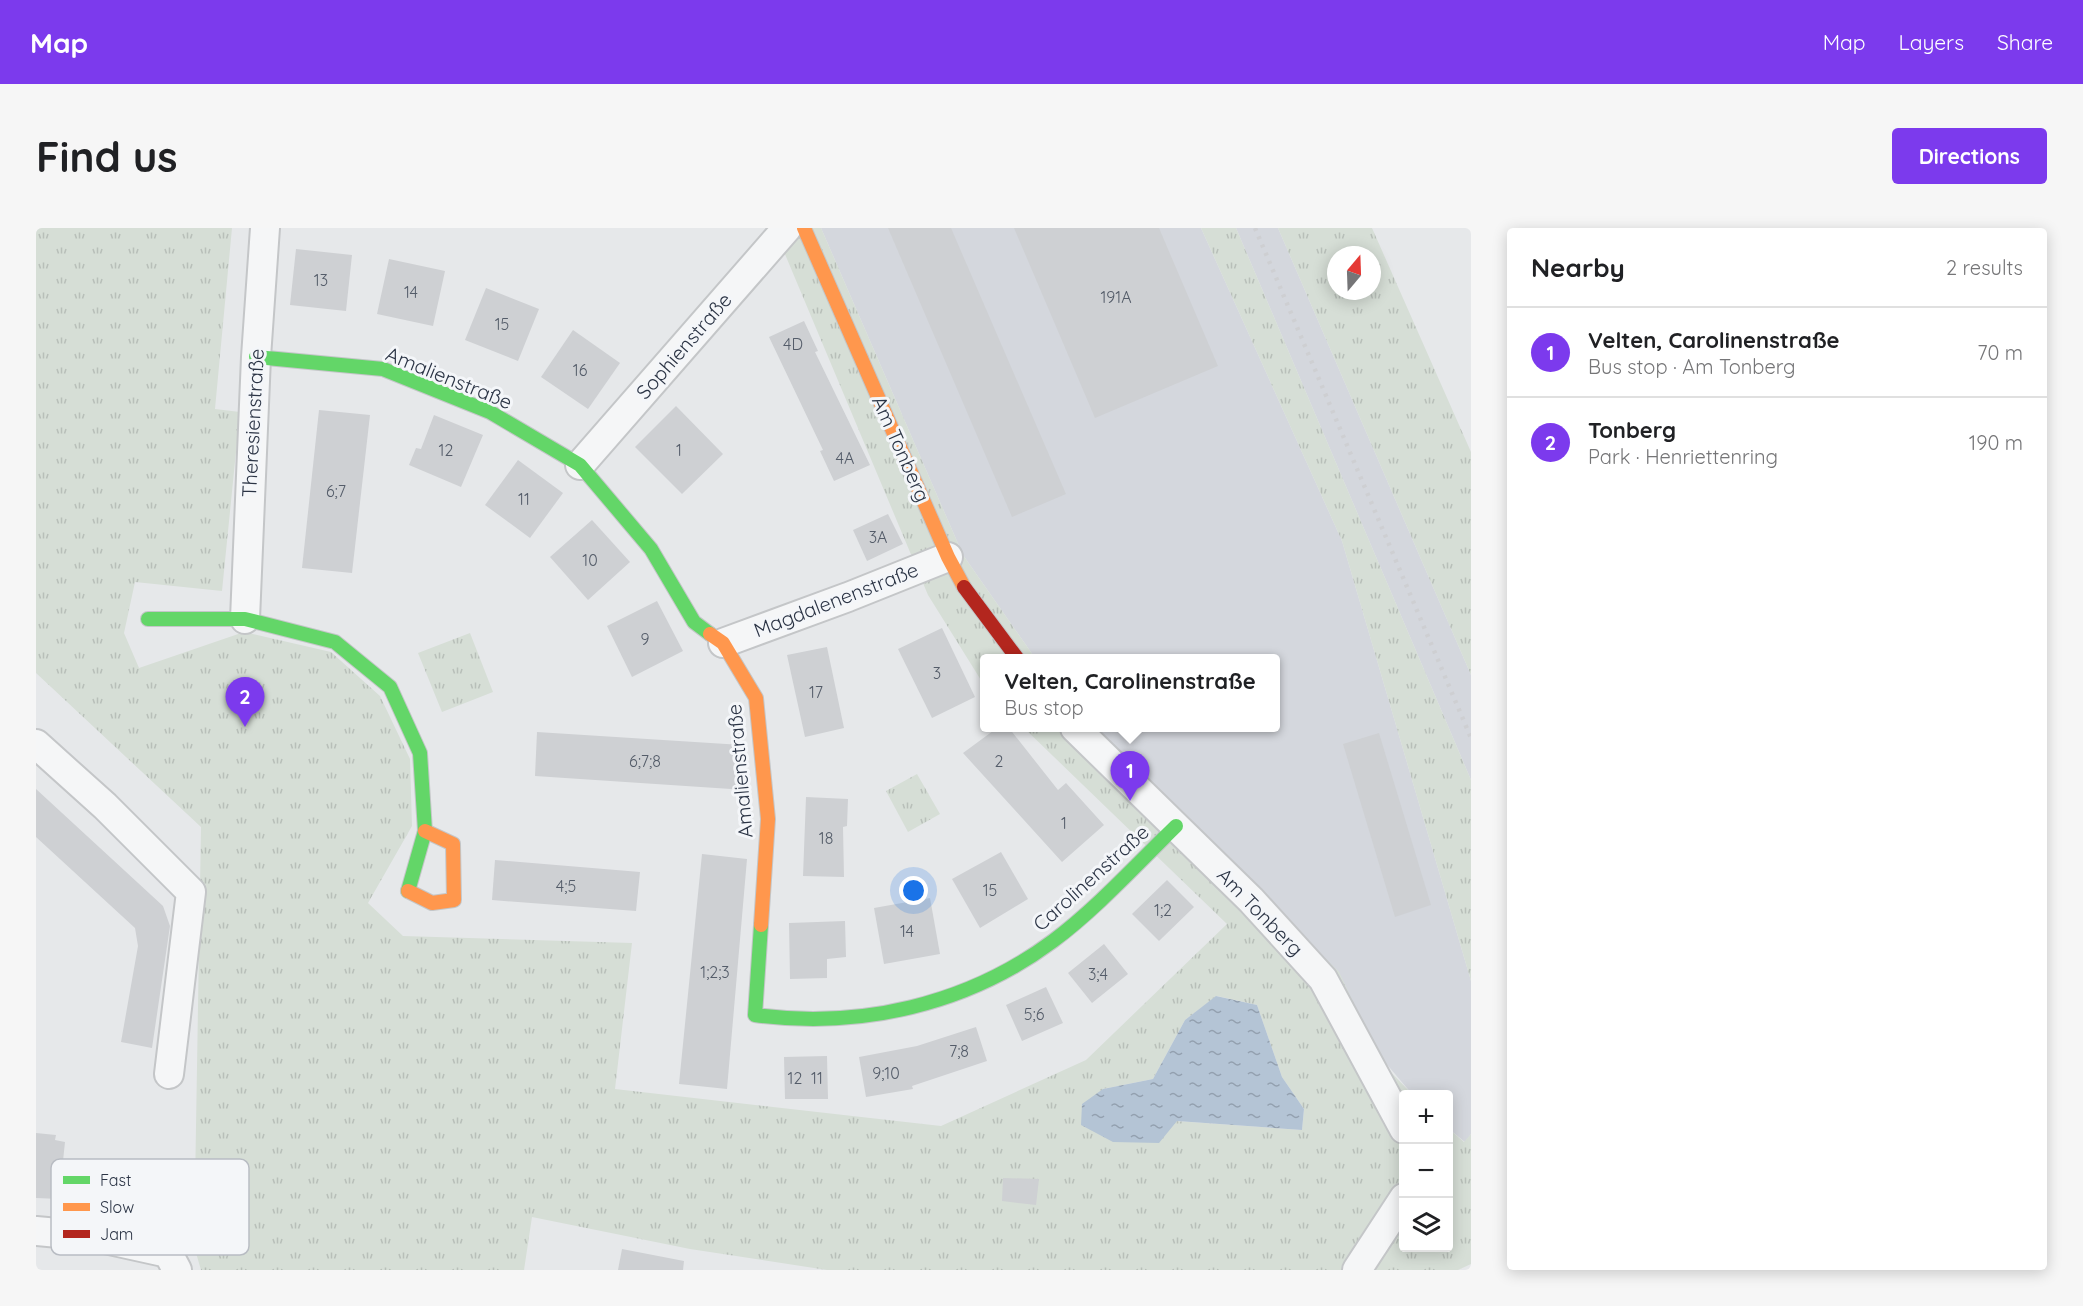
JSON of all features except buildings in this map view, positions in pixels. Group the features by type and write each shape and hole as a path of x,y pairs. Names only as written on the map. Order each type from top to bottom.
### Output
{"street":[{"name":"Theresienstraße","path":"245,619 255,357 265,228"},
{"name":"Sophienstraße","path":"580,465 788,228"},
{"name":"Am Tonberg","path":"804,228 948,557 964,587 1014,654"},
{"name":"Amalienstraße","path":"255,357 383,369 490,412 580,465 651,549 694,622 723,643 756,698 768,819 755,1015"},
{"name":"Magdalenenstraße","path":"723,643 948,557"},
{"path":"148,619 245,619 335,642 390,687 420,753 425,831 408,892 432,903 454,900 453,844 425,831"},
{"name":"Am Tonberg","path":"1079,732 1251,900 1323,979 1399,1120"},
{"path":"36,744 105,806 191,892 169,1074"},
{"name":"Carolinenstraße","path":"755,1015 785,1021 863,1019 935,1002 992,979 1051,943 1176,826"},
{"path":"1357,1270 1399,1206"},
{"path":"36,1231 51,1233"},
{"path":"169,1255 177,1270"}],"shaded area":[{"path":"821,228 1201,228 1342,541 1471,981 1471,1134 1465,1142 1453,1132 1453,1090 1409,1090 1143,777 1099,732 1280,732 1280,654 1032,654 963,555"},
{"path":"1236,228 1278,228 1471,675 1471,780"}],"green space":[{"path":"36,228 232,228 215,409 240,412 222,591 135,582 124,633 139,668 244,632 331,652 380,696 410,759 412,826 368,903 403,936 632,943 615,1089 941,1126 1086,1060 1227,924 1028,732 1099,732 1339,972 1382,1063 1408,1090 1399,1090 1399,1252 1453,1252 1453,1132 1464,1142 1471,1134 1471,1264 1458,1270 827,1270 690,1249 532,1217 524,1270 201,1270 197,1255 249,1255 249,1159 195,1159 201,827 36,673","holes":["1217,996 1257,1005 1282,1077 1304,1109 1302,1130 1176,1121 1103,1089 1153,1079 1185,1020"]},
{"path":"774,228 821,228 963,555 1032,654 980,654 980,679 928,595"},
{"path":"1201,228 1236,228 1471,780 1471,981 1342,541"},
{"path":"1278,228 1372,228 1380,246 1327,246 1327,300 1381,300 1381,248 1471,452 1471,675"},
{"path":"470,633 493,692 442,712 418,653"},
{"path":"917,774 940,814 908,832 886,791"}],"water":[{"path":"1216,996 1257,1005 1282,1077 1304,1109 1302,1130 1177,1121 1159,1143 1113,1142 1081,1125 1082,1104 1103,1089 1153,1079 1185,1020"}],"railway":[{"path":"1255,228 1471,738"}],"traffic: fast":[{"path":"256,357 383,369 490,412 580,465 651,549 694,622 710,634"},
{"path":"148,619 245,619 335,642 390,687 420,753 425,831 408,891"},
{"path":"761,925 755,1015 834,1018 873,1015 911,1007 985,982 1020,963 1053,941 1101,901 1176,826"}],"traffic: slow":[{"path":"804,228 948,557 964,587"},
{"path":"710,634 723,643 756,698 768,819 761,925"},
{"path":"408,891 432,903 454,900 453,844 425,831"}],"traffic: jam":[{"path":"964,587 1014,654"}],"place":[{"name":"Tonberg","path":"245,727"},
{"name":"Velten, Carolinenstraße","path":"1130,801"}]}
